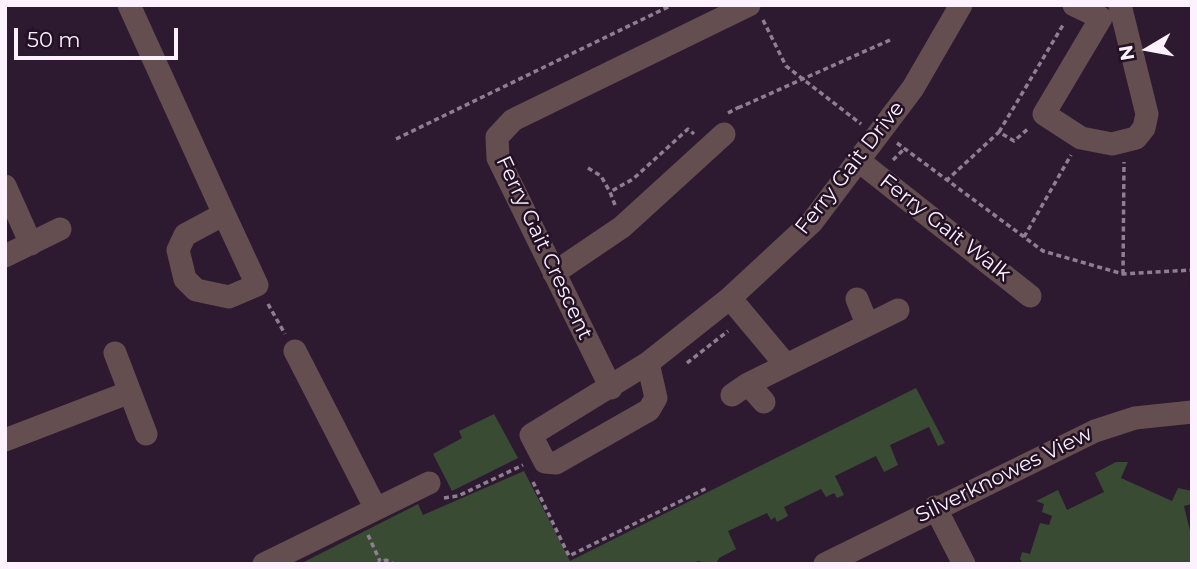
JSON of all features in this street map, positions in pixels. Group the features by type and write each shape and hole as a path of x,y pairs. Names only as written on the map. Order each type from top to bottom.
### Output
{"street":[{"path":"129,5 257,285 229,297 196,290 185,279 178,250 186,235 199,225 224,214"},
{"name":"Ferry Gait Drive","path":"648,363 656,398 649,410 556,463 545,462 531,435 648,363 730,298 812,222 913,88 961,5"},
{"path":"1074,5 1104,12 1044,114 1080,138 1125,143 1136,138 1144,128 1147,114 1120,5"},
{"name":"Ferry Gait Crescent","path":"611,388 498,158 496,144 501,131 513,120 755,11"},
{"path":"554,272 622,227 724,134"},
{"name":"Ferry Gait Walk","path":"859,161 1030,296"},
{"path":"5,186 31,244"},
{"path":"5,256 60,229"},
{"path":"730,298 786,365"},
{"path":"857,299 867,324"},
{"path":"764,402 740,389 898,310"},
{"path":"295,351 376,509"},
{"path":"115,353 146,433"},
{"path":"5,440 130,392"},
{"name":"Silverknowes View","path":"825,564 935,507 1095,431 1135,418 1192,412"},
{"path":"264,564 430,484"},
{"path":"935,507 964,564"}],"path":[{"path":"396,139 672,5"},
{"path":"946,181 999,132 1074,5"},
{"path":"755,11 786,66 1043,251 1123,274 1192,270"},
{"path":"724,134 739,107 890,40"},
{"path":"999,132 1014,141 1044,114"},
{"path":"1024,237 1080,138"},
{"path":"1123,274 1125,143"},
{"path":"588,168 601,176 610,192"},
{"path":"257,285 295,351"},
{"path":"524,464 569,556 707,488"},
{"path":"376,564 386,560 394,564"}],"green space":[{"path":"916,388 945,443 938,446 929,427 890,445 898,465 884,472 876,456 835,476 844,495 837,498 834,493 826,497 821,489 784,507 788,516 777,522 775,517 771,520 767,513 728,531 736,549 719,558 716,564 697,561 695,564 300,564 418,504 423,515 524,471 570,561"},
{"path":"494,414 518,458 452,491 433,454 462,438 459,431"},
{"path":"1116,462 1128,462 1121,478 1172,501 1178,488 1192,491 1192,504 1184,506 1192,539 1192,564 1023,564 1020,559 1022,552 1030,554 1040,523 1049,525 1052,516 1042,512 1044,504 1036,501 1058,490 1067,510 1104,492 1095,473"}]}
